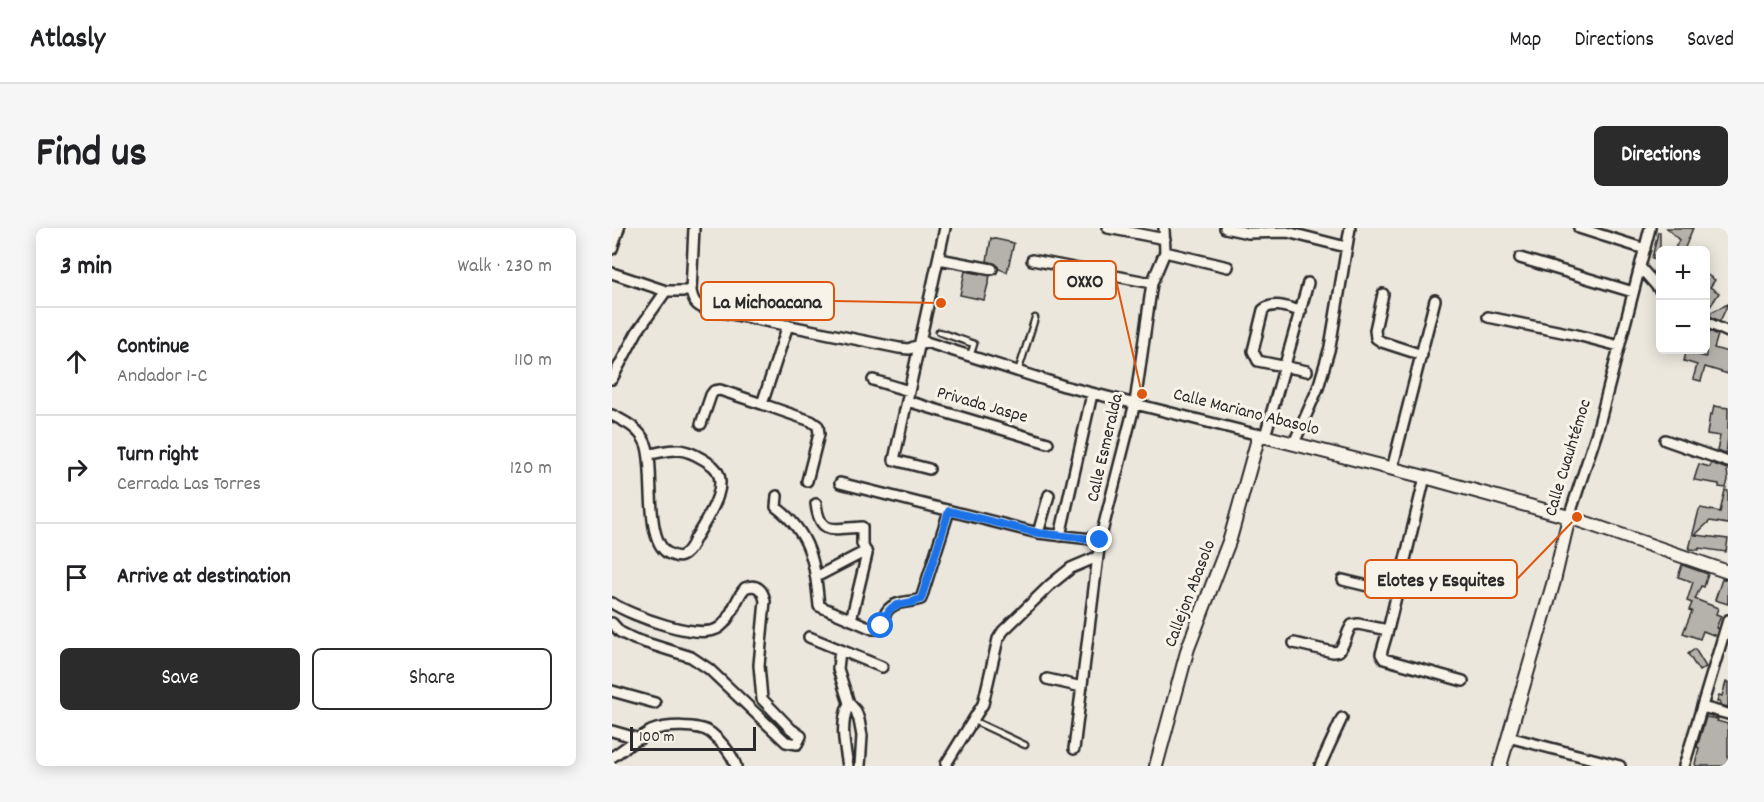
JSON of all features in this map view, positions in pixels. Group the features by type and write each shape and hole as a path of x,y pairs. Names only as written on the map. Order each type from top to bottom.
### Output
{"street":[{"path":"612,249 619,228"},
{"path":"612,273 666,291 691,291 694,228"},
{"path":"929,469 894,460 945,228"},
{"path":"1108,228 1165,239"},
{"name":"Calle Esmeralda","path":"1074,749 1097,557 1135,403 1152,283 1165,252 1164,228"},
{"path":"1226,228 1248,233 1287,232 1346,247"},
{"path":"1294,443 1318,388 1330,347 1344,275 1350,228"},
{"path":"1579,228 1645,249"},
{"name":"Calle Cuauhtémoc","path":"1500,766 1554,581 1569,517 1597,432 1650,228"},
{"path":"1165,252 1228,267"},
{"path":"1520,258 1633,292"},
{"path":"939,259 992,269"},
{"path":"1032,260 1152,283"},
{"path":"1640,267 1656,285"},
{"path":"1262,436 1285,368 1308,283"},
{"path":"612,379 637,332 666,291"},
{"name":"Calle Mariano Abasolo","path":"691,291 693,300 698,306 706,309 899,348 909,349 926,342 1092,394 1294,443 1569,517 1728,572"},
{"path":"1383,294 1375,330 1376,338 1422,355"},
{"path":"1392,469 1435,300"},
{"path":"1301,311 1272,304 1263,310 1253,351 1258,361 1307,371"},
{"path":"1488,318 1577,335 1619,346"},
{"path":"1710,324 1728,332"},
{"path":"762,404 788,325"},
{"path":"873,380 909,391"},
{"path":"701,424 711,395 714,391 720,390 812,421 819,426 819,434 807,481"},
{"path":"1060,537 1092,394"},
{"name":"Privada Jaspe","path":"907,401 1048,443"},
{"path":"612,415 636,429 646,444 649,453 651,502 657,537 661,548 668,554 678,557 684,555 692,545 720,491 721,478 711,464 686,451 678,449 649,453"},
{"name":"Callejon Abasolo","path":"1156,766 1188,648 1230,539 1262,436"},
{"path":"1665,440 1728,462"},
{"path":"1425,477 1381,654 1384,659 1463,681"},
{"path":"840,483 1038,533 1100,540"},
{"path":"1038,533 1048,495"},
{"path":"777,496 776,507 789,517 808,544 816,577 819,606 877,629 881,626 887,611 895,605 921,599 949,511"},
{"path":"816,504 818,521 823,526 862,527 862,544 867,554 850,620"},
{"path":"816,577 866,551"},
{"path":"946,764 983,704 998,639 1003,631 1050,585 1071,568 1097,557"},
{"path":"1343,580 1397,593"},
{"path":"612,603 623,610 653,621 695,632 709,632 720,627 745,588 752,585 759,587 764,592 765,601 759,665 762,699 791,729 798,732 801,736 800,741 797,744 786,742 709,669 691,657 634,639 621,632 612,623"},
{"path":"1684,766 1728,620"},
{"path":"1294,643 1332,652 1340,651 1344,646 1348,629 1352,625 1358,624 1388,630"},
{"path":"809,637 882,667"},
{"path":"840,650 838,669 849,703 856,711 862,736 860,766"},
{"path":"1047,679 1082,687"},
{"path":"612,691 655,703"},
{"path":"848,766 843,716 849,703"},
{"path":"1702,707 1728,714"},
{"path":"1320,766 1342,718"},
{"path":"612,757 652,731 663,728 700,728 710,732 734,762"},
{"path":"612,731 640,739"},
{"path":"1508,737 1588,762 1620,766"}],"lane":[{"path":"1018,372 1035,318"},
{"path":"939,332 974,344 970,356"},
{"path":"974,721 1025,745"}],"building":[{"path":"1667,228 1693,228 1686,246 1676,246 1679,240"},
{"path":"1658,232 1660,232 1660,246 1656,246 1656,259 1652,258"},
{"path":"991,238 1014,243 1007,272 987,261"},
{"path":"965,271 990,276 984,300 960,295"},
{"path":"1710,277 1715,280 1710,287"},
{"path":"1710,287 1719,293 1710,307"},
{"path":"1728,304 1719,321 1710,316 1711,312"},
{"path":"1710,331 1718,335 1714,348 1728,352 1728,374 1705,367 1701,381 1693,379 1697,365 1684,361 1686,354 1706,357 1706,354 1710,354"},
{"path":"1714,406 1728,408 1726,454 1717,451 1720,436 1707,434 1710,414 1712,415"},
{"path":"1711,463 1727,469 1726,488 1719,487 1719,484 1694,480 1699,464 1710,467"},
{"path":"1725,490 1728,491 1728,524 1710,521 1695,535 1728,539 1726,552 1699,548 1699,550 1689,549 1699,510 1701,508 1720,512"},
{"path":"1682,565 1708,574 1704,587 1701,586 1695,599 1718,608 1716,614 1721,616 1716,628 1718,629 1716,636 1703,631 1700,639 1683,633 1692,611 1689,610 1692,603 1687,601 1693,582 1678,577"},
{"path":"1722,579 1728,580 1728,604 1715,600"},
{"path":"1695,649 1706,667 1699,671 1688,654"},
{"path":"1726,682 1728,682 1728,707 1717,702 1719,695 1722,696"},
{"path":"1706,717 1728,724 1728,766 1696,766 1695,764 1699,748 1697,747"}],"place":[{"name":"La Michoacana","path":"941,303"},
{"name":"OXXO","path":"1142,394"},
{"name":"Elotes y Esquites","path":"1577,517"}],"route":[{"path":"881,626 887,611 895,605 921,599 949,511 1038,533 1100,540"}]}
